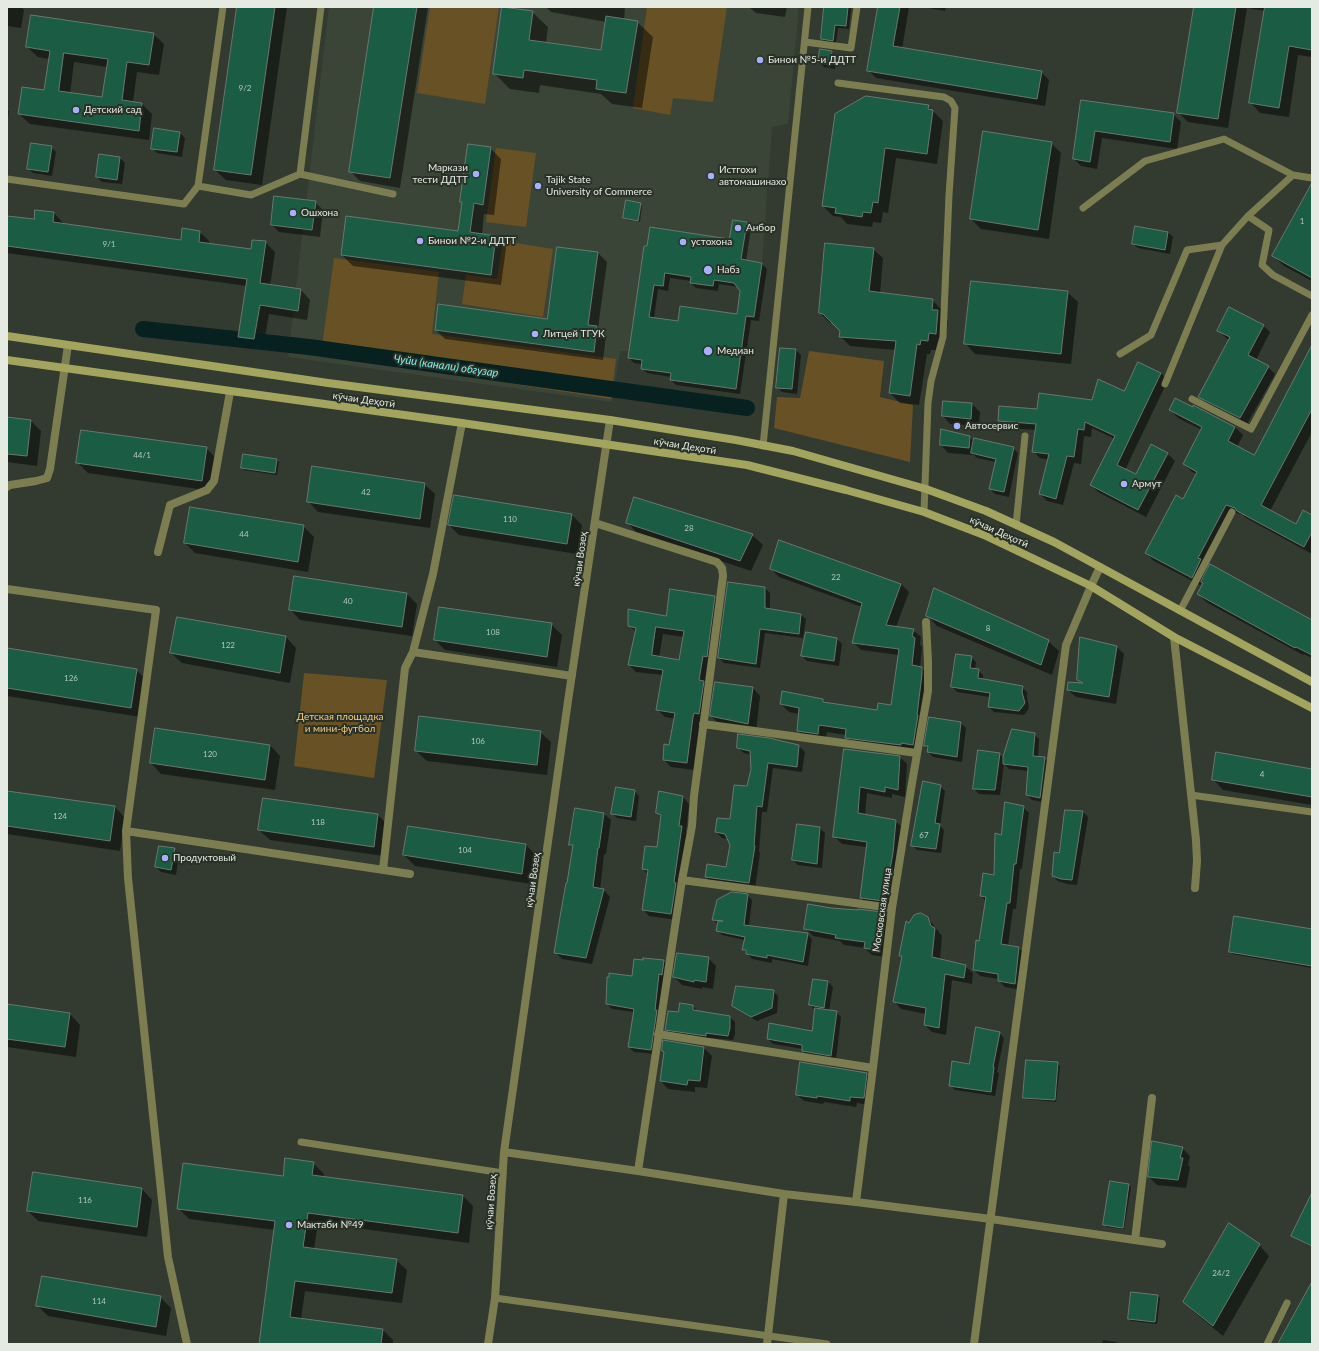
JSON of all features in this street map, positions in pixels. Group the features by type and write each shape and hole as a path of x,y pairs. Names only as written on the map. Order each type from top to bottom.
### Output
{"street":[{"name":"кӯчаи Деҳотӣ","path":"7,336 335,384 610,420 793,451 926,489 986,511 1054,542 1312,682"},
{"path":"7,487 10,485 47,478 50,469 68,345"},
{"name":"кӯчаи Деҳотӣ","path":"7,360 462,423 747,465 846,490 924,512 984,535 1091,586 1174,637 1312,708"},
{"path":"158,552 170,505 207,490 214,482 230,392"},
{"name":"кӯчаи Возеҳ","path":"488,1344 495,1298 504,1152 610,420"},
{"path":"383,870 406,668 413,652 433,574 462,423"},
{"path":"595,523 717,562 722,568 723,576 694,796 692,826 682,880 638,1171"},
{"path":"974,1344 1066,646 1100,568"},
{"path":"7,589 156,610 126,831 129,886 168,1257 187,1344"},
{"name":"Московская улица","path":"856,1202 892,908 928,691 926,622"},
{"path":"1174,637 1196,847 1195,888"},
{"path":"413,652 572,676"},
{"path":"703,724 917,753"},
{"path":"126,831 410,874"},
{"path":"682,880 892,908"},
{"path":"658,1034 873,1068"},
{"path":"1136,1240 1152,1098"},
{"path":"504,1152 784,1194 991,1219 1162,1244"},
{"path":"767,1340 784,1194"}],"lane":[{"path":"7,179 184,204 198,186 223,7"},
{"path":"300,174 321,7"},
{"path":"763,446 808,7"},
{"path":"805,42 851,48 857,7"},
{"path":"838,83 944,97 951,101 955,108 948,202 943,337 931,381 928,403 924,512"},
{"path":"1083,208 1145,161 1224,139 1293,175 1312,178"},
{"path":"198,186 251,195 300,174 393,194"},
{"path":"1164,384 1222,245 1248,216 1293,175"},
{"path":"1248,216 1268,230 1262,265 1272,275 1312,296"},
{"path":"1120,354 1151,335 1187,250 1222,245"},
{"path":"1192,399 1250,429 1312,315"},
{"path":"1016,525 1025,436"},
{"path":"1180,611 1232,512"},
{"path":"1191,795 1312,812"},
{"path":"301,1142 503,1173"},
{"path":"495,1298 767,1340 827,1344"},
{"path":"1267,1344 1287,1303"}],"shaded area":[{"name":"Tajik State University of Commerce","path":"329,7 799,7 788,124 772,127 762,262 646,245 629,351 620,351 612,402 288,357"}],"green space":[{"path":"430,7 499,7 485,104 417,93"},
{"path":"647,7 727,7 713,102 673,98 670,115 633,108"},
{"path":"496,148 536,153 526,227 486,222"},
{"path":"503,241 553,249 543,317 462,304 466,275 497,279"},
{"path":"334,258 439,272 432,334 616,359 611,399 321,354"},
{"path":"809,351 884,361 880,397 913,405 910,462 774,428 777,397 800,398"},
{"name":"Детская площадка и мини-футбол","path":"304,673 387,680 374,778 294,766"}],"building":[{"path":"237,7 275,7 251,175 214,170"},
{"path":"374,7 417,7 390,178 349,172"},
{"path":"502,7 533,11 529,40 601,50 606,16 638,21 626,93 596,89 597,80 524,70 523,78 493,74"},
{"path":"824,7 848,7 846,26 835,25 833,41 821,39"},
{"path":"878,7 900,7 893,46 1042,71 1037,99 867,71"},
{"path":"1194,7 1236,7 1218,119 1177,113"},
{"path":"1265,7 1312,7 1312,50 1289,46 1279,108 1249,103"},
{"path":"31,15 154,33 149,65 127,62 122,100 142,103 139,131 18,114 22,87 44,90 50,51 26,47","holes":["64,53 108,59 102,97 59,91"]},
{"path":"820,49 832,51 831,65 818,62"},
{"path":"866,96 929,105 928,109 933,110 927,154 885,148 878,203 873,202 871,213 863,212 862,217 835,213 836,208 822,206 835,114"},
{"path":"1081,100 1174,113 1170,142 1095,131 1090,162 1073,159"},
{"path":"154,128 180,132 177,152 151,149"},
{"path":"983,131 1052,142 1038,230 970,219"},
{"path":"31,143 52,146 48,172 27,169"},
{"path":"468,144 491,147 483,205 474,203 470,232 496,236 491,275 341,255 346,216 458,231 462,202 460,202"},
{"path":"99,154 120,157 117,180 96,177"},
{"path":"1312,183 1312,278 1272,256"},
{"name":"Ошхона","path":"274,196 316,201 312,230 271,225"},
{"path":"626,200 641,203 638,221 623,218"},
{"path":"35,210 54,212 53,222 181,240 182,228 200,231 199,242 251,249 252,240 266,241 260,283 301,289 298,311 260,305 254,339 238,337 247,279 7,246 7,216 34,219"},
{"path":"733,220 747,222 741,259 762,263 754,317 746,316 736,389 670,380 671,373 641,369 642,360 628,358 644,246 647,246 650,227 729,239","holes":["665,273 691,277 690,283 713,286 714,280 734,283 740,291 737,314 680,306 678,321 649,317 654,285 663,286"]},
{"path":"1135,226 1168,232 1165,250 1132,244"},
{"path":"825,243 874,248 869,291 933,299 932,310 938,310 936,334 929,333 928,341 921,340 920,345 917,344 910,396 889,393 896,341 839,337 840,331 823,314 819,313"},
{"path":"557,247 598,252 588,325 597,326 594,352 435,330 438,304 547,319"},
{"path":"971,281 1068,291 1061,354 964,344"},
{"path":"1229,307 1264,325 1248,355 1269,366 1240,418 1198,397 1230,337 1217,331"},
{"path":"1312,345 1312,409 1261,505 1296,524 1303,510 1312,515 1312,532 1304,547 1237,511 1235,508 1226,505 1198,558 1201,559 1192,578 1145,553 1176,495 1183,499 1197,472 1183,464 1202,427 1169,410 1175,398 1193,407 1193,405 1235,427 1228,441 1254,455"},
{"path":"780,348 796,349 792,389 776,388"},
{"path":"1138,362 1161,373 1117,465 1136,474 1151,444 1168,453 1138,510 1090,485 1115,436 1085,422 1084,430 1078,429 1074,457 1067,456 1056,499 1039,494 1049,454 1032,452 1036,424 998,421 999,406 1037,409 1039,393 1092,400 1098,379 1124,391"},
{"path":"943,401 972,403 971,419 942,416"},
{"path":"7,417 31,420 27,456 7,454"},
{"path":"941,429 970,436 969,448 940,445"},
{"path":"81,430 207,447 202,481 76,463"},
{"path":"974,438 1014,447 1004,492 989,489 996,459 971,453"},
{"path":"243,454 277,459 275,473 241,468"},
{"path":"312,466 425,483 420,519 307,502"},
{"path":"454,495 572,514 567,544 448,525"},
{"path":"634,497 753,534 740,561 626,523"},
{"path":"190,507 304,525 298,562 184,543"},
{"path":"779,540 901,584 886,625 914,629 912,636 915,638 912,665 922,667 922,674 913,745 901,743 901,745 845,738 846,729 819,725 818,734 797,731 799,708 780,704 782,691 823,699 823,702 877,710 878,703 891,705 899,649 852,643 862,603 770,569"},
{"path":"1210,564 1312,620 1312,655 1296,647 1295,648 1197,594"},
{"path":"294,576 407,593 402,627 289,610"},
{"path":"728,582 765,587 765,608 801,614 799,634 760,629 756,664 718,658"},
{"path":"934,588 1049,640 1041,665 926,616"},
{"path":"670,589 715,596 707,657 703,656 699,680 704,681 699,714 694,713 693,717 687,763 663,760 664,744 669,745 675,713 656,710 663,670 628,665 636,628 628,626 628,609 666,616","holes":["656,627 684,631 679,660 652,655"]},
{"path":"439,607 552,623 547,657 434,640"},
{"path":"177,617 286,636 280,673 170,653"},
{"path":"806,632 837,638 834,661 801,656"},
{"path":"1080,637 1117,646 1109,697 1067,690 1068,682 1083,683 1077,680"},
{"path":"7,648 137,669 131,708 7,688"},
{"path":"956,654 972,656 970,668 979,669 978,678 1023,686 1022,692 1025,703 1019,711 988,707 990,693 951,687"},
{"path":"715,682 753,687 748,724 710,716"},
{"path":"419,716 541,731 537,765 415,751"},
{"path":"929,717 961,722 957,757 927,752 928,746 924,746"},
{"path":"155,728 270,745 265,780 150,763"},
{"path":"1012,729 1035,733 1033,756 1045,757 1040,798 1026,795 1028,767 1003,764 1003,757"},
{"path":"738,734 769,738 799,745 797,767 768,763 762,807 757,806 755,846 749,883 705,877 707,864 726,867 730,845 725,834 715,832 717,818 730,819 734,785 747,786 751,769 750,751 737,748"},
{"path":"844,749 900,756 898,790 885,787 885,792 860,787 858,813 896,820 893,853 884,901 860,898 867,842 833,837"},
{"path":"978,750 1000,753 995,790 973,789"},
{"path":"1216,752 1312,769 1312,797 1212,780"},
{"path":"923,781 941,785 935,823 940,824 936,849 911,846"},
{"path":"616,787 635,790 631,817 611,814"},
{"path":"7,791 115,806 110,841 7,826"},
{"path":"659,791 683,796 679,826 682,826 671,914 642,910 648,870 642,869 645,846 657,847 661,815 656,813"},
{"path":"263,798 378,814 374,847 258,830"},
{"path":"1005,802 1024,806 1016,864 1014,864 1010,903 1007,903 1001,944 1019,947 1015,984 998,981 998,974 973,970 976,940 979,941 986,897 980,896 983,873 994,875 995,833 1001,835"},
{"path":"575,808 604,813 593,887 604,889 586,958 554,953 573,845 569,845"},
{"path":"1065,810 1083,811 1072,880 1052,876 1054,852 1059,853"},
{"path":"797,824 820,827 817,864 792,860"},
{"path":"408,826 526,844 522,874 403,855"},
{"name":"Продуктовый","path":"159,846 175,848 171,870 155,867"},
{"path":"732,892 748,894 744,925 808,933 803,962 767,955 767,958 746,954 746,950 742,950 745,937 716,931 718,921 723,921 712,920 717,900"},
{"path":"808,904 831,908 882,912 879,951 864,948 865,942 835,938 836,935 804,929"},
{"path":"921,913 928,917 931,926 935,928 932,957 966,965 964,978 945,974 939,1028 924,1025 926,1008 893,1002 902,956 899,956 906,921 909,923 914,915"},
{"path":"1234,916 1312,929 1312,966 1229,952"},
{"path":"677,953 709,957 706,982 694,980 694,982 673,977"},
{"path":"643,958 664,960 662,975 659,974 655,1010 657,1010 651,1050 628,1047 634,1009 606,1004 607,977 609,977 609,973 632,976 634,959 643,960"},
{"path":"813,979 828,981 824,1008 809,1005"},
{"path":"736,986 774,990 772,1008 751,1017 732,1006"},
{"path":"680,1003 693,1005 693,1010 730,1016 728,1036 706,1033 706,1036 665,1030 668,1011 678,1012"},
{"path":"7,1004 70,1013 65,1047 7,1039"},
{"path":"815,1008 837,1011 831,1056 802,1051 802,1045 767,1039 769,1023 812,1031"},
{"path":"976,1027 1000,1032 993,1067 991,1092 949,1086 952,1061 969,1064"},
{"path":"663,1040 704,1047 700,1081 688,1080 687,1085 660,1081 664,1052 662,1051"},
{"path":"1026,1060 1058,1062 1055,1100 1023,1098"},
{"path":"800,1062 867,1073 864,1098 850,1097 850,1101 817,1096 817,1098 796,1095"},
{"path":"1152,1141 1183,1147 1180,1158 1183,1158 1178,1180 1148,1177"},
{"path":"285,1158 314,1162 312,1175 463,1195 458,1233 308,1213 303,1247 397,1259 392,1293 295,1281 290,1317 383,1329 381,1344 259,1344 275,1221 177,1209 183,1163 283,1176"},
{"path":"33,1172 142,1188 137,1227 27,1211"},
{"path":"1110,1181 1129,1184 1123,1228 1103,1225"},
{"path":"1312,1193 1312,1246 1291,1236"},
{"path":"1229,1223 1260,1244 1213,1326 1183,1302"},
{"path":"42,1276 161,1296 156,1327 36,1306"},
{"path":"1312,1282 1312,1344 1278,1344"},
{"path":"1131,1292 1158,1295 1155,1322 1128,1319"}],"waterway":[{"name":"Чуйи (канали) обгузар","path":"143,329 309,347 747,408"}],"place":[{"name":"Бинои №5-и ДДТТ","path":"760,60"},
{"name":"Детский сад","path":"76,110"},
{"name":"Маркази тести ДДТТ","path":"476,174"},
{"name":"Истгохи автомашинахо","path":"711,176"},
{"name":"Tajik State University of Commerce","path":"538,186"},
{"name":"Ошхона","path":"293,213"},
{"name":"Анбор","path":"738,228"},
{"name":"Бинои №2-и ДДТТ","path":"420,241"},
{"name":"устохона","path":"683,242"},
{"name":"Набз","path":"708,270"},
{"name":"Литцей ТГУК","path":"535,334"},
{"name":"Медиан","path":"708,351"},
{"name":"Автосервис","path":"957,426"},
{"name":"Армут","path":"1124,484"},
{"name":"Продуктовый","path":"165,858"},
{"name":"Мактаби №49","path":"289,1225"}]}
